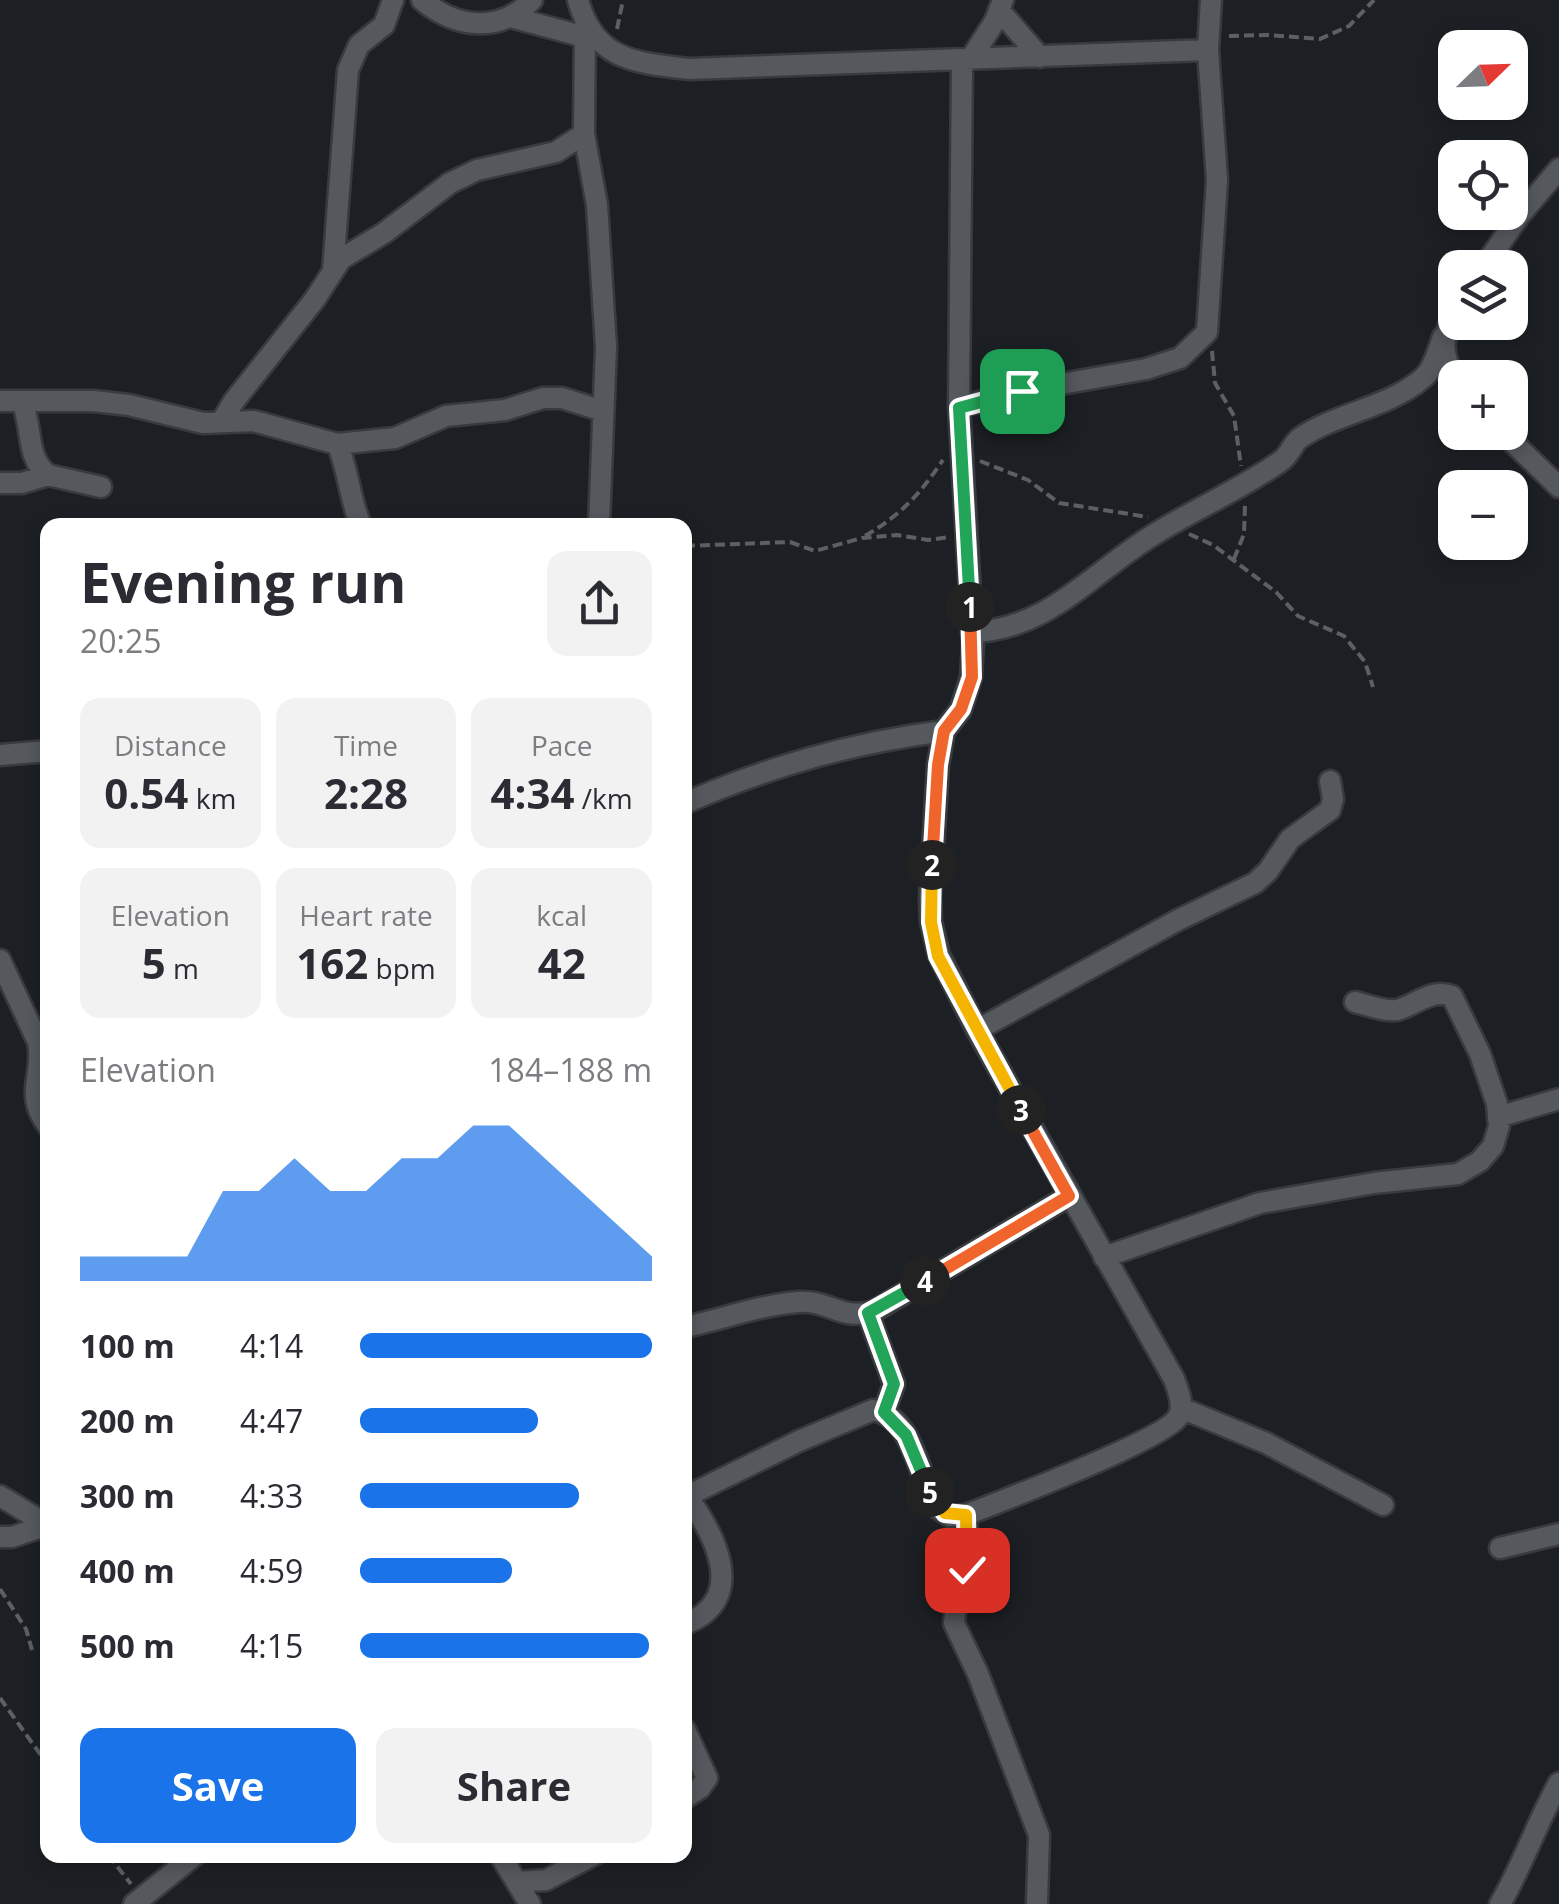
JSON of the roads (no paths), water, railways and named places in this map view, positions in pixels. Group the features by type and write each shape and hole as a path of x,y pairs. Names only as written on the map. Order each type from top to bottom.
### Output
{"street":[{"path":"333,271 348,70 359,44 384,24 393,0"},
{"path":"422,0 436,12 466,24 511,17 532,0"},
{"path":"578,0 585,32 584,134 597,205 606,347 599,518"},
{"path":"959,408 1022,391 1146,369 1180,358 1207,332 1217,180 1209,43 1211,0"},
{"path":"692,1493 874,1410 884,1412 906,1435 939,1509 950,1516 966,1515 1136,1444 1170,1425 1181,1408 1174,1379 976,1030 938,956 931,922 934,809 944,731 961,709 972,677 959,408 966,61 1001,5 1040,57"},
{"path":"511,17 585,32 627,60 690,69 966,61 1209,43"},
{"path":"222,421 341,259 450,184 477,170 556,152 584,134"},
{"path":"1495,250 1559,169"},
{"path":"972,632 1011,627 1033,619 1148,538 1284,459 1299,438 1363,412 1423,378 1442,340"},
{"path":"0,401 94,401 203,422 254,420 337,444 395,438 446,416 505,410 544,398 562,398 602,411"},
{"path":"22,402 29,417 31,452 48,475"},
{"path":"337,444 348,470 359,518"},
{"path":"1521,450 1559,487"},
{"path":"0,483 22,483 48,475 101,488"},
{"path":"346,518 352,499"},
{"path":"692,800 781,764 870,741 944,731"},
{"path":"0,756 40,752"},
{"path":"976,1030 1178,920 1254,884 1268,872 1290,839 1330,810 1330,781"},
{"path":"0,960 38,1042 40,1057 34,1092 40,1107"},
{"path":"1104,1257 1260,1203 1374,1183 1458,1174 1480,1161 1493,1146 1498,1116 1480,1054 1452,996 1446,992 1435,994 1389,1010 1355,1002"},
{"path":"1498,1116 1559,1098"},
{"path":"692,1325 776,1304 806,1302 849,1316 868,1313 1069,1196"},
{"path":"868,1313 894,1384 884,1412"},
{"path":"1181,1408 1266,1444 1383,1505"},
{"path":"0,1496 40,1521"},
{"path":"692,1505 714,1538 721,1559 720,1590 714,1605 692,1620"},
{"path":"966,1515 967,1570 957,1597 954,1623 978,1674 1039,1835 1037,1902"},
{"path":"0,1537 40,1527"},
{"path":"1500,1548 1559,1534"},
{"path":"692,1745 707,1778 692,1793"},
{"path":"1500,1904 1519,1872 1559,1783"},
{"path":"138,1901 185,1863"},
{"path":"505,1863 530,1904"},
{"path":"517,1882 546,1880 579,1863"}]}
